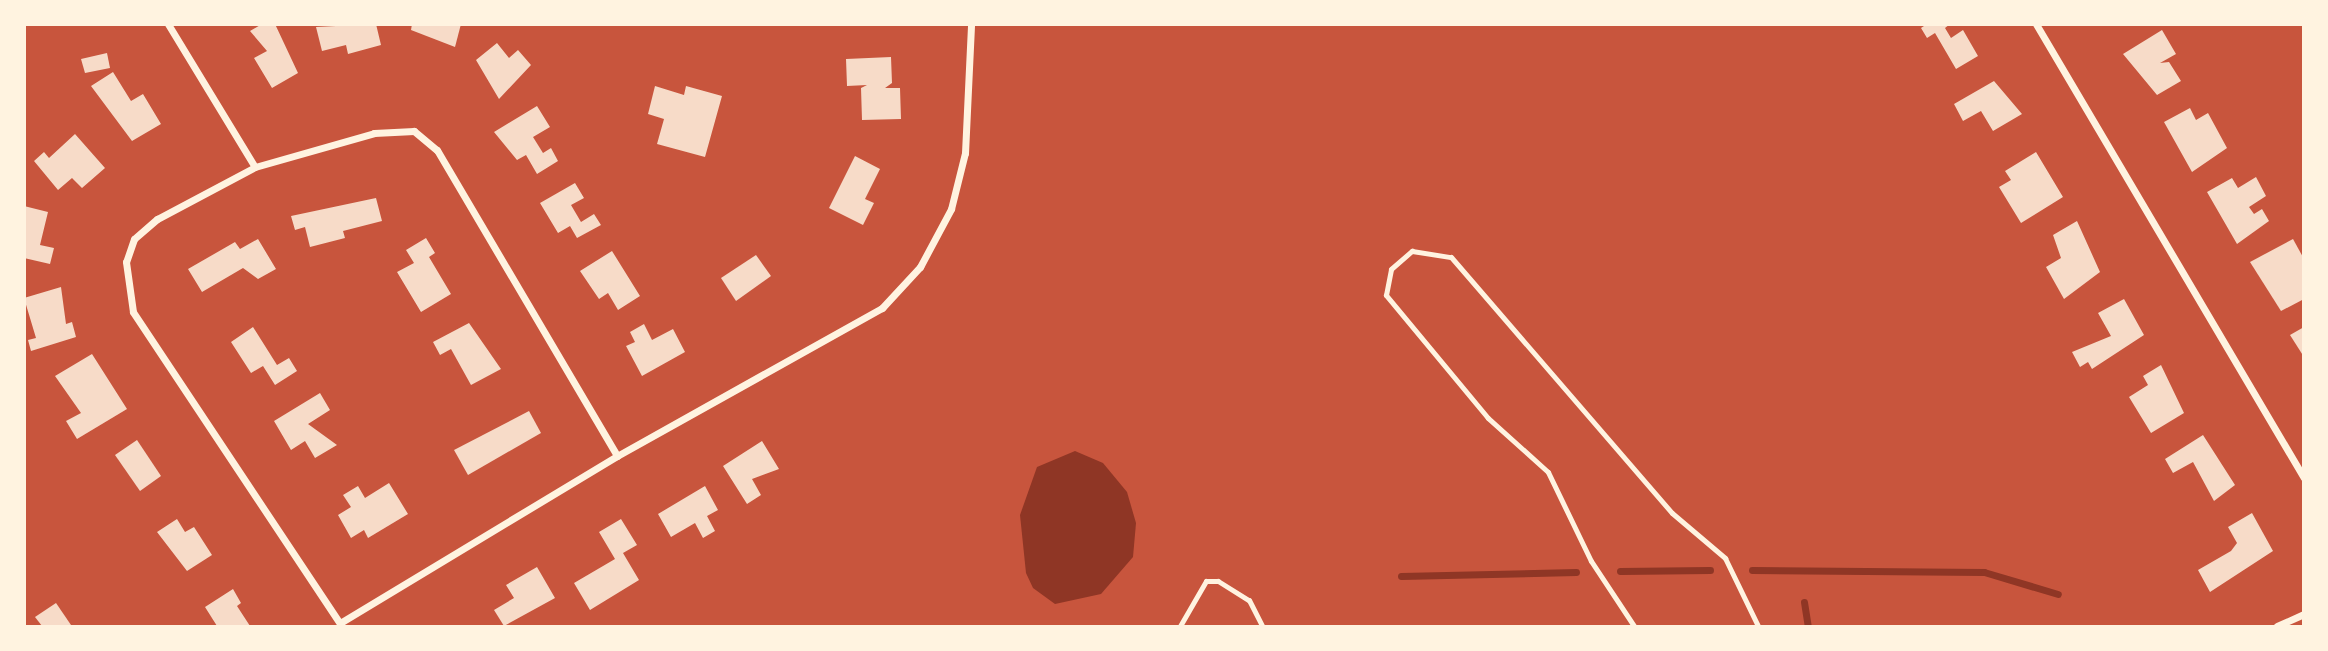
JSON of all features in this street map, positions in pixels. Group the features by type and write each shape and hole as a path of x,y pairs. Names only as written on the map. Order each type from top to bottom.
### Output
{"street":[{"path":"169,24 255,167"},
{"path":"617,456 437,150 414,131 374,132 255,167 157,219 134,239 126,262 133,312 341,625 617,456 882,308 920,267 951,209 965,153 971,24"},
{"path":"2036,24 2304,478"},
{"path":"2277,626 2304,614"}],"lane":[{"path":"1634,626 1591,561 1548,472 1488,418 1387,295 1391,269 1412,251 1451,257 1672,513 1725,558 1758,626"},
{"path":"1180,626 1206,581 1218,581 1249,600 1262,626"}],"shaded area":[{"path":"1075,451 1103,463 1127,492 1136,523 1133,557 1101,594 1055,604 1033,588 1026,573 1020,515 1037,467"}],"building":[{"path":"262,24 275,24 298,73 272,88 254,58 267,51 250,31"},
{"path":"376,24 381,45 348,54 346,45 322,51 316,27"},
{"path":"412,24 461,24 455,47 411,30"},
{"path":"1927,24 1950,24 1945,28 1951,38 1963,30 1978,56 1956,69 1935,33 1927,38 1921,28"},
{"path":"2162,30 2176,54 2160,63 2169,62 2181,81 2157,95 2123,54"},
{"path":"497,43 509,58 518,50 531,65 499,99 476,60"},
{"path":"107,53 110,68 85,73 81,59"},
{"path":"891,57 892,83 885,88 900,88 901,119 862,120 861,88 867,85 847,86 846,59"},
{"path":"113,72 131,101 143,94 161,124 132,141 91,86"},
{"path":"1994,81 2022,114 1993,131 1981,111 1963,121 1954,104"},
{"path":"655,86 684,95 686,86 722,96 705,157 657,144 664,119 648,114"},
{"path":"537,106 550,127 533,137 543,153 551,148 558,161 537,174 526,155 517,160 494,132"},
{"path":"2190,108 2196,120 2208,113 2227,148 2192,172 2164,122"},
{"path":"75,134 105,168 82,188 72,178 58,190 34,161 44,152 49,158"},
{"path":"2036,152 2063,197 2021,223 1999,187 2011,180 2005,171"},
{"path":"855,156 880,169 865,199 874,203 863,225 829,208"},
{"path":"2256,177 2266,196 2249,207 2254,214 2262,209 2269,221 2237,244 2207,192 2232,178 2238,188"},
{"path":"575,183 584,198 571,205 581,222 594,214 601,225 577,238 570,226 558,233 540,203"},
{"path":"376,198 382,221 343,231 345,238 310,247 305,227 295,230 291,216"},
{"path":"24,206 48,212 40,245 54,248 50,264 24,258"},
{"path":"2077,221 2100,272 2064,299 2046,267 2061,258 2053,235"},
{"path":"426,238 435,253 429,257 451,294 421,312 397,272 414,263 406,250"},
{"path":"258,239 276,269 258,279 243,268 202,292 188,269 235,242 240,249"},
{"path":"2293,239 2304,259 2304,299 2281,311 2250,262"},
{"path":"612,251 640,296 618,310 608,293 599,299 580,271"},
{"path":"756,255 771,276 736,301 721,278"},
{"path":"61,287 66,324 72,322 76,337 31,351 28,340 36,338 24,298"},
{"path":"2124,299 2144,335 2092,369 2088,362 2080,367 2072,352 2111,336 2098,313"},
{"path":"469,323 501,369 471,385 451,349 440,355 433,342"},
{"path":"644,324 652,340 673,329 685,352 642,376 626,346 635,342 630,332"},
{"path":"253,327 277,365 289,358 297,371 275,385 263,366 251,373 231,342"},
{"path":"2304,327 2304,357 2290,335"},
{"path":"92,354 127,409 77,439 66,421 81,413 55,376"},
{"path":"2161,365 2184,413 2151,433 2129,397 2148,385 2143,376"},
{"path":"320,393 330,410 308,424 337,445 315,458 305,441 291,450 274,421"},
{"path":"529,411 541,433 468,475 454,450"},
{"path":"2203,435 2235,485 2214,501 2193,462 2173,473 2165,459"},
{"path":"137,440 161,476 140,491 115,455"},
{"path":"762,441 779,469 752,479 761,495 747,504 723,466"},
{"path":"389,483 408,514 368,538 364,530 351,538 338,515 351,507 343,495 358,486 365,498"},
{"path":"705,486 718,510 707,516 715,531 703,538 695,523 671,537 658,514"},
{"path":"2252,513 2273,551 2210,592 2198,570 2231,551 2237,543 2228,527"},
{"path":"177,519 185,532 194,527 212,555 187,571 157,532"},
{"path":"621,519 637,545 623,553 639,580 590,610 574,583 615,559 599,532"},
{"path":"537,567 555,598 504,626 494,610 514,598 506,585"},
{"path":"233,589 241,603 237,606 250,626 217,626 205,607"},
{"path":"56,603 71,625 42,626 35,617"}],"waterway":[{"path":"1620,571 1710,570"},
{"path":"1752,570 1984,572 2058,594"},
{"path":"1401,576 1576,572"},
{"path":"1804,602 1808,626"}]}
